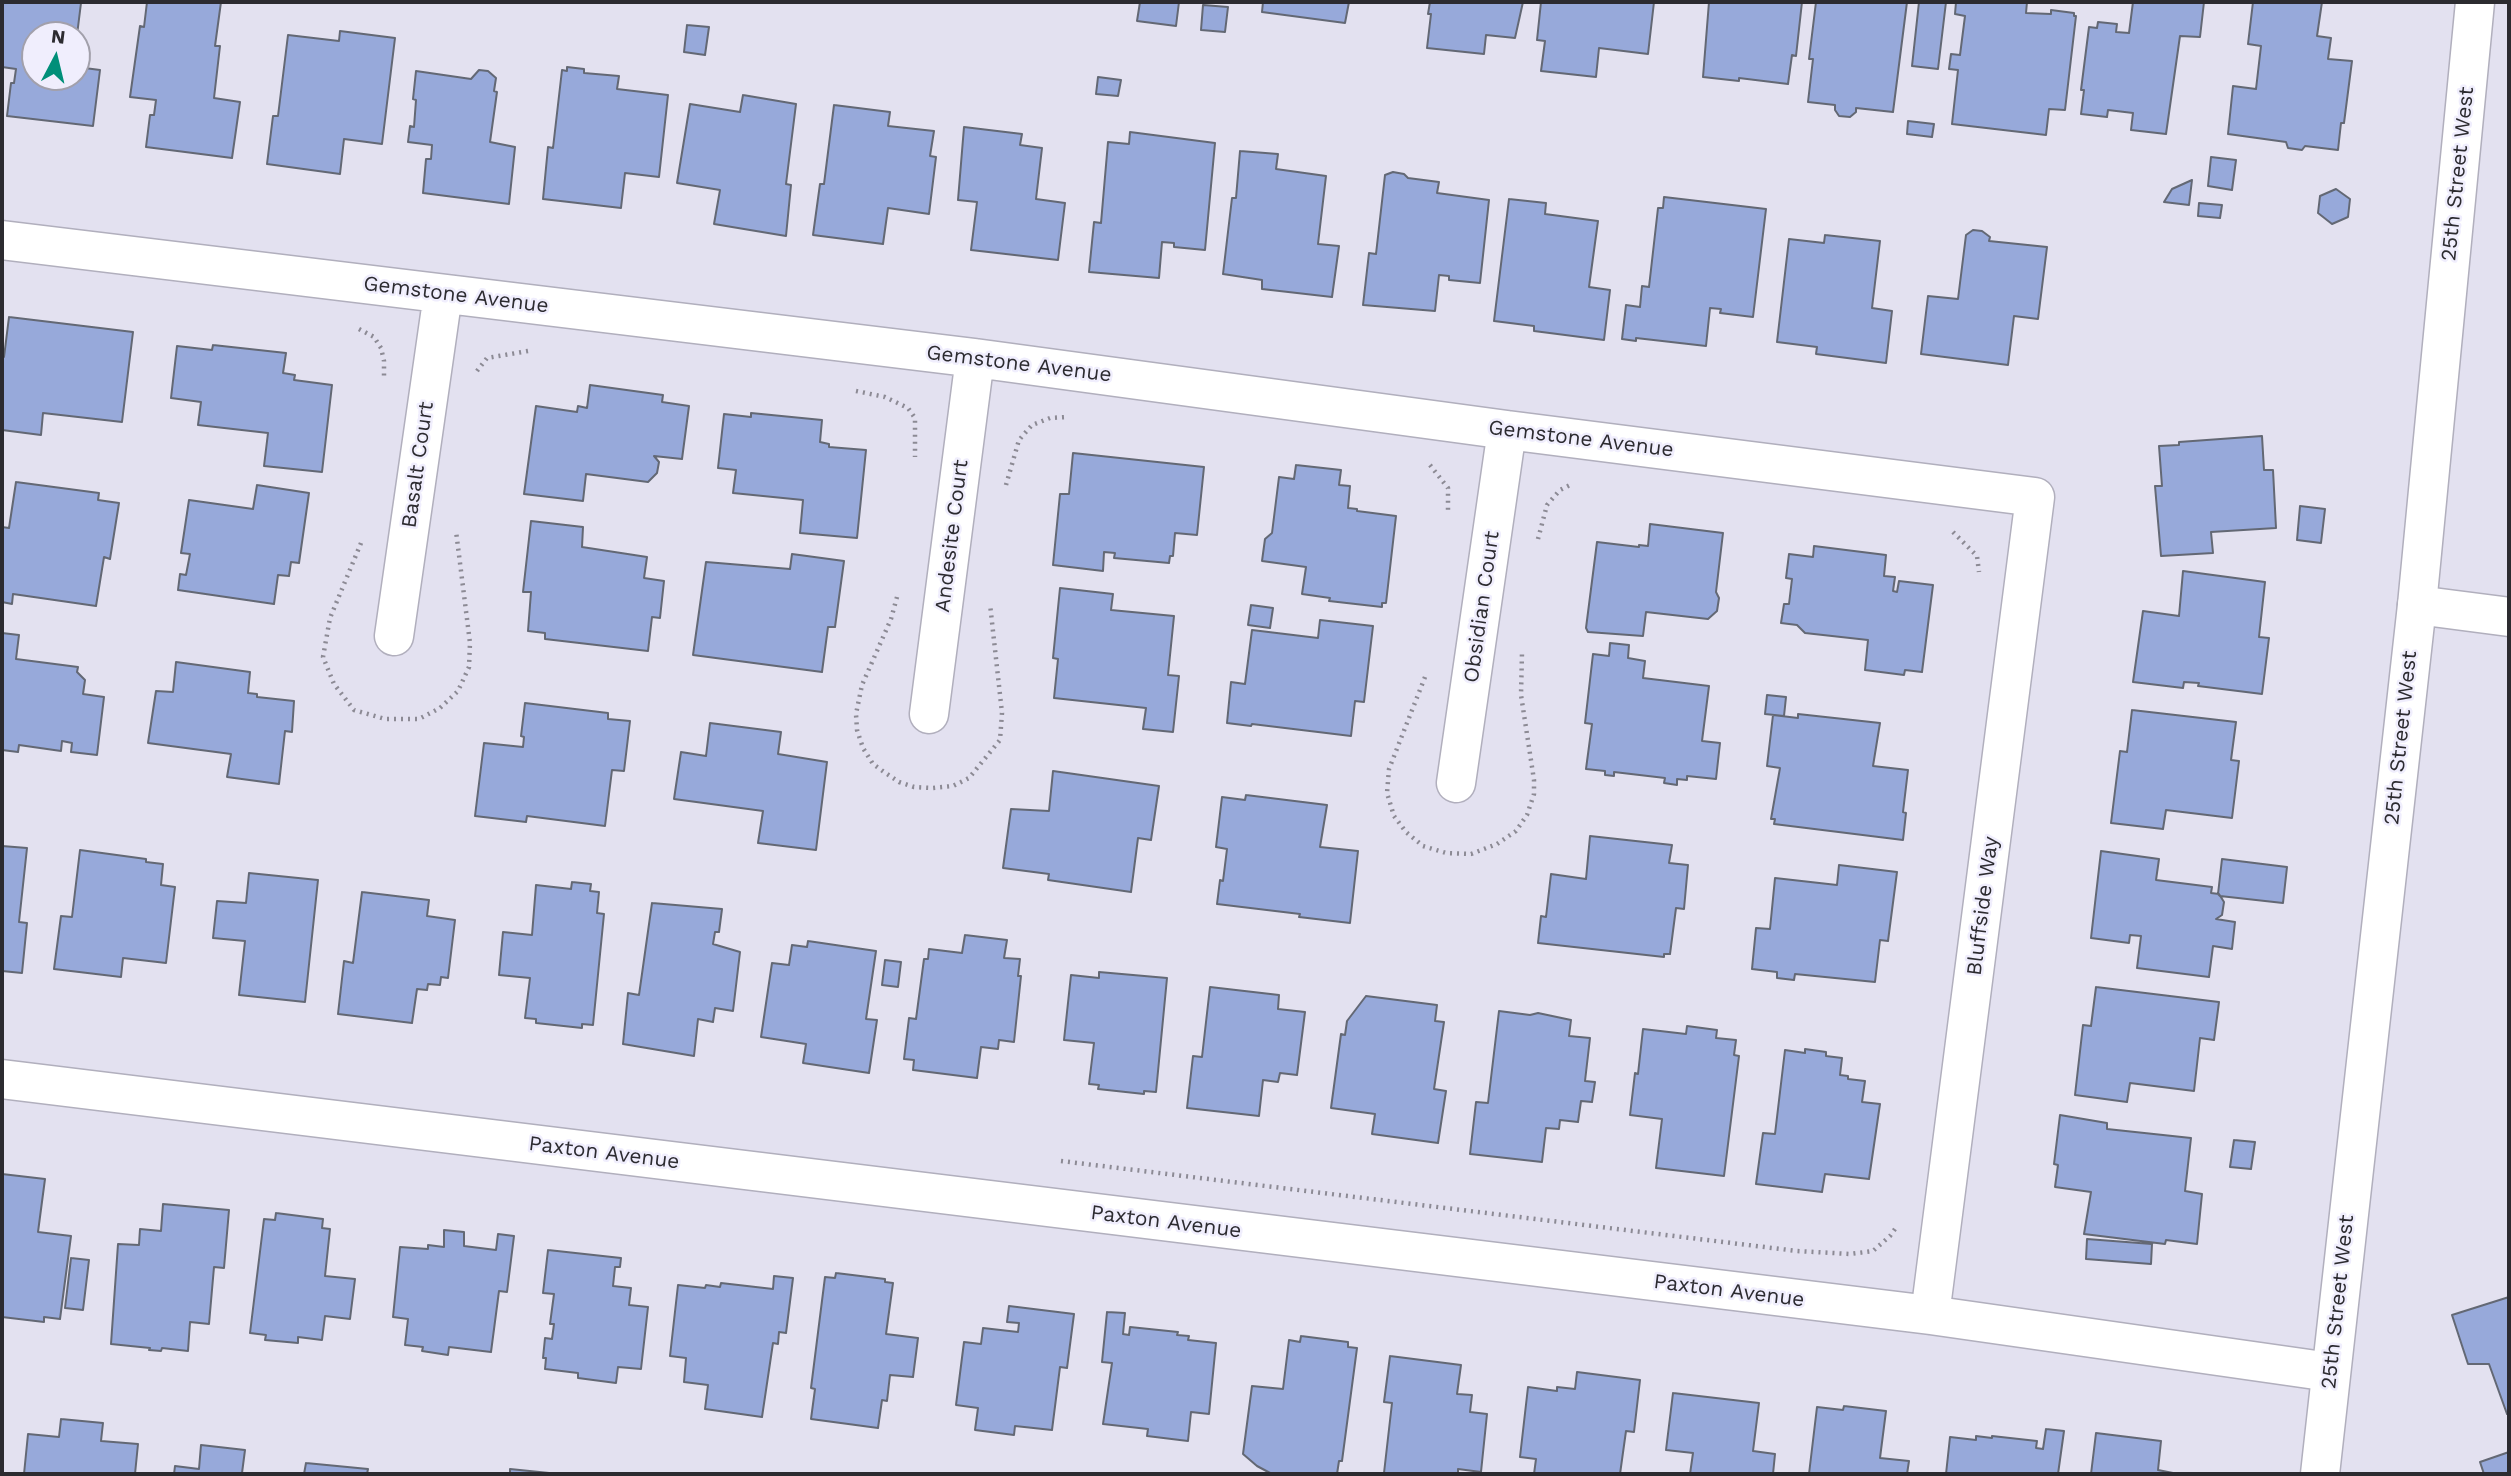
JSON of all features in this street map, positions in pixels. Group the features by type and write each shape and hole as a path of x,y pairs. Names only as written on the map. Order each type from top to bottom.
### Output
{"street":[{"name":"25th Street West","path":"2320,1474 2417,605 2475,2"},
{"name":"Gemstone Avenue","path":"2,240 975,358 1507,430 2035,497"},
{"name":"Basalt Court","path":"394,636 443,294"},
{"name":"Andesite Court","path":"929,714 975,358"},
{"name":"Obsidian Court","path":"1456,783 1507,430"},
{"name":"Bluffside Way","path":"1930,1315 2035,497"},
{"path":"2417,605 2509,617"},
{"name":"Paxton Avenue","path":"2,1079 1930,1315 2330,1372"}],"path":[{"path":"358,329 374,337 381,348 384,388"},
{"path":"472,378 487,358 524,351 537,352"},
{"path":"846,388 885,397 908,408 915,418 914,468"},
{"path":"1002,496 1019,440 1032,425 1050,418 1076,418"},
{"path":"1423,458 1438,472 1448,488 1448,526"},
{"path":"1537,545 1547,505 1560,490 1577,482"},
{"path":"366,532 330,618 323,657 334,684 354,710 385,719 419,719 440,708 458,691 469,667 470,643 456,523"},
{"path":"1950,530 1977,556 1981,582"},
{"path":"900,587 891,620 862,685 856,714 857,730 863,748 873,764 899,782 915,787 953,786 969,778 1000,740 1002,713 989,601"},
{"path":"1427,671 1389,769 1387,793 1394,816 1406,832 1423,846 1446,853 1471,854 1497,844 1516,831 1527,814 1534,794 1521,695 1522,639"},
{"path":"1051,1160 1797,1251 1850,1254 1873,1251 1890,1236 1896,1226"}],"building":[{"path":"2,2 81,3 79,21 21,21 21,91 91,91 91,69 100,70 93,126 7,116 11,83 14,83 16,69 2,67"},
{"path":"147,2 221,2 215,46 220,46 214,98 240,102 232,158 146,147 150,115 154,115 156,100 130,97 140,26 144,27"},
{"path":"1140,2 1179,2 1176,26 1137,21"},
{"path":"1263,2 1349,2 1345,23 1262,12"},
{"path":"1430,2 1523,2 1515,38 1486,35 1484,54 1427,48"},
{"path":"1541,2 1654,2 1648,54 1599,48 1596,77 1541,71 1545,41 1537,40"},
{"path":"1709,2 1802,2 1796,56 1792,55 1788,84 1703,77"},
{"path":"1816,2 1907,2 1893,112 1856,108 1856,112 1850,117 1839,116 1835,105 1808,102 1813,59 1809,59"},
{"path":"1919,2 1946,2 1938,69 1912,66"},
{"path":"1956,2 2027,2 2026,13 2051,14 2051,10 2074,13 2076,16 2065,110 2049,109 2046,135 1952,124 1958,70 1949,69 1951,54 1960,55 1965,16 1955,14"},
{"path":"2133,2 2204,2 2200,37 2180,36 2166,134 2131,130 2133,113 2108,110 2107,117 2081,114 2084,90 2081,90 2089,27 2097,28 2098,22 2117,24 2116,32 2129,33"},
{"path":"2253,2 2322,2 2317,36 2331,38 2328,59 2352,61 2338,150 2305,146 2302,150 2288,148 2286,142 2228,134 2233,86 2256,89 2261,46 2248,44"},
{"path":"1203,5 1228,7 1225,32 1201,30"},
{"path":"687,25 709,27 705,55 684,52"},
{"path":"340,31 395,38 382,144 344,139 340,174 267,164 273,116 278,116 288,35 339,41"},
{"path":"567,67 584,69 584,73 619,76 617,89 668,95 659,177 625,173 621,208 543,199 548,147 553,148 562,70 567,71"},
{"path":"479,70 488,71 496,78 494,91 497,92 490,142 515,147 509,204 423,193 426,159 431,159 432,145 408,142 410,126 414,127 416,71 471,79"},
{"path":"1098,77 1121,80 1118,96 1096,94"},
{"path":"743,95 796,104 786,184 791,185 786,236 714,224 720,190 677,183 690,104 740,112"},
{"path":"834,105 890,112 888,126 934,131 930,156 936,157 929,214 888,208 883,244 813,235 820,184 824,184"},
{"path":"1908,121 1934,124 1932,137 1907,134"},
{"path":"964,127 1022,134 1020,145 1042,148 1036,199 1065,203 1058,260 971,250 977,202 958,200"},
{"path":"1130,132 1215,143 1205,250 1174,247 1174,243 1162,242 1159,278 1089,272 1094,222 1101,223 1108,142 1129,144"},
{"path":"1240,151 1278,154 1276,169 1326,176 1318,244 1339,246 1332,297 1262,289 1262,280 1223,274 1232,198 1236,198"},
{"path":"2211,157 2236,160 2232,190 2208,186"},
{"path":"1393,172 1404,174 1408,178 1439,182 1437,193 1489,200 1480,283 1449,280 1449,276 1439,275 1435,311 1363,305 1369,253 1376,254 1385,175"},
{"path":"2192,180 2189,205 2164,202 2172,189"},
{"path":"2336,189 2350,199 2348,217 2332,224 2318,213 2320,196"},
{"path":"1664,197 1766,209 1753,317 1720,313 1721,309 1710,308 1706,346 1636,338 1636,341 1622,339 1626,305 1640,307 1642,286 1649,287 1658,208 1663,208"},
{"path":"1509,199 1546,203 1545,214 1598,221 1589,287 1610,290 1604,340 1534,331 1534,326 1494,321"},
{"path":"2199,203 2222,205 2220,218 2198,216"},
{"path":"1973,230 1982,231 1990,237 1989,241 2047,247 2038,319 2014,316 2008,365 1921,354 1928,296 1958,299 1966,235"},
{"path":"1825,235 1880,241 1872,308 1892,311 1886,363 1816,354 1817,347 1777,342 1789,239 1824,243"},
{"path":"9,317 133,332 122,422 43,413 41,435 2,430 2,357"},
{"path":"213,345 286,353 283,373 295,375 294,380 332,385 322,472 264,466 268,433 198,425 201,402 171,398 177,346 212,350"},
{"path":"590,385 663,395 662,402 689,406 682,459 654,456 659,462 657,473 648,482 586,474 583,501 524,494 536,406 577,412 578,406 587,408"},
{"path":"751,413 822,420 820,442 829,444 829,447 866,450 857,538 800,533 803,500 733,493 736,470 718,468 724,414 751,417"},
{"path":"2262,436 2264,470 2273,470 2276,528 2211,532 2213,553 2161,556 2155,486 2162,486 2159,446"},
{"path":"1073,453 1204,467 1197,535 1175,533 1173,556 1170,556 1169,563 1114,558 1115,553 1104,552 1103,571 1053,565 1060,494 1069,494"},
{"path":"1296,465 1341,470 1339,485 1350,486 1348,508 1396,516 1386,603 1382,603 1382,607 1329,601 1330,598 1302,594 1306,567 1262,561 1265,539 1272,533 1279,477 1294,479"},
{"path":"16,482 99,493 98,500 119,503 110,559 104,557 96,606 13,594 12,604 2,602 2,527 9,528"},
{"path":"257,485 309,493 299,563 291,562 289,576 278,575 274,604 178,590 180,574 186,575 190,554 181,553 189,500 253,509"},
{"path":"2300,506 2325,509 2321,543 2297,540"},
{"path":"531,521 583,527 582,547 647,557 644,578 664,581 660,618 652,617 648,651 545,639 545,633 528,631 531,592 523,592"},
{"path":"1650,524 1723,533 1716,592 1719,598 1717,611 1708,619 1646,612 1643,636 1588,632 1586,628 1597,542 1648,546"},
{"path":"1814,546 1886,555 1884,576 1895,577 1893,591 1897,592 1899,581 1933,585 1922,672 1905,670 1904,675 1865,670 1868,640 1805,633 1797,625 1781,623 1784,604 1789,604 1792,579 1786,578 1789,554 1813,557"},
{"path":"792,554 844,561 835,627 828,627 822,672 693,655 706,562 790,569"},
{"path":"2183,571 2265,582 2259,637 2269,638 2262,694 2198,686 2199,683 2184,682 2183,688 2133,682 2143,611 2179,616"},
{"path":"1060,588 1113,594 1111,610 1174,616 1168,675 1179,676 1173,732 1143,729 1146,708 1054,698 1058,659 1053,658"},
{"path":"1251,605 1273,608 1270,628 1248,625"},
{"path":"1320,620 1373,626 1364,702 1355,701 1351,736 1227,723 1231,682 1245,684 1252,630 1318,638"},
{"path":"2,633 19,635 16,659 78,667 77,672 85,680 83,694 104,697 97,755 71,752 72,743 62,741 61,751 19,745 18,752 2,750"},
{"path":"1610,643 1629,645 1628,658 1645,661 1643,678 1709,686 1702,741 1720,743 1716,779 1687,776 1687,780 1677,779 1677,785 1664,783 1665,778 1614,772 1614,776 1605,775 1605,771 1586,769 1592,724 1585,723 1593,654 1609,656"},
{"path":"176,662 250,672 248,693 257,694 257,697 294,701 292,732 285,731 279,784 227,777 231,754 148,743 156,691 173,692"},
{"path":"1767,695 1786,697 1784,716 1765,714"},
{"path":"525,703 608,713 608,719 630,721 624,771 612,770 605,826 527,816 526,822 475,816 484,743 523,747 524,737 521,736"},
{"path":"2132,710 2236,722 2231,760 2239,761 2232,818 2166,810 2163,829 2111,823 2120,751 2127,752"},
{"path":"1798,714 1880,723 1873,766 1908,770 1903,840 1774,824 1775,819 1771,819 1780,768 1767,766 1773,715 1798,718"},
{"path":"710,723 781,732 778,754 827,762 816,850 758,843 763,811 674,799 681,752 706,756"},
{"path":"1053,771 1159,786 1151,840 1138,838 1131,892 1048,880 1049,874 1003,868 1011,809 1049,811"},
{"path":"1246,795 1327,805 1320,847 1358,851 1350,923 1217,904 1227,849 1216,847 1222,797 1245,800"},
{"path":"1590,836 1672,845 1669,863 1688,865 1684,909 1676,908 1670,954 1664,954 1664,957 1538,943 1541,916 1546,917 1551,874 1586,879"},
{"path":"2,846 27,848 19,922 27,923 22,973 2,971"},
{"path":"80,850 146,859 146,862 163,864 161,885 175,887 166,963 123,958 121,977 54,969 61,916 72,917"},
{"path":"2101,851 2159,859 2156,880 2212,887 2211,893 2219,894 2224,902 2222,915 2216,919 2235,922 2232,949 2213,946 2209,977 2137,968 2141,936 2130,935 2129,943 2091,938"},
{"path":"2222,859 2287,867 2283,903 2220,896 2218,894"},
{"path":"1839,865 1897,872 1888,941 1880,940 1875,982 1795,974 1794,980 1777,978 1777,972 1752,969 1756,928 1770,929 1775,878 1837,885"},
{"path":"249,873 318,880 305,1002 239,995 245,941 213,938 217,901 246,903"},
{"path":"572,882 591,884 590,891 599,892 597,913 604,914 593,1025 582,1024 582,1028 536,1023 536,1019 525,1018 530,978 499,975 503,932 532,935 536,885 571,889"},
{"path":"362,892 429,900 427,916 455,920 448,978 441,977 440,985 428,984 427,990 417,989 412,1023 338,1014 344,961 353,963"},
{"path":"652,903 722,909 719,932 715,932 713,944 740,952 733,1011 715,1008 713,1022 698,1019 694,1056 623,1044 628,993 639,995"},
{"path":"965,935 1007,940 1004,958 1020,959 1018,976 1021,976 1014,1042 999,1040 998,1049 981,1047 977,1078 913,1070 914,1060 904,1059 909,1018 916,1019 924,959 928,959 929,949 962,953"},
{"path":"808,941 876,951 866,1019 877,1020 869,1073 803,1063 806,1044 761,1037 772,963 789,965 792,945 807,947"},
{"path":"885,960 901,962 898,987 882,985"},
{"path":"1099,972 1167,978 1156,1092 1144,1091 1144,1094 1098,1089 1099,1085 1089,1084 1094,1043 1064,1040 1071,975 1099,978"},
{"path":"1210,987 1279,995 1278,1009 1305,1012 1297,1075 1280,1073 1278,1082 1263,1080 1259,1116 1187,1108 1193,1056 1202,1057"},
{"path":"2096,987 2219,1002 2214,1040 2200,1038 2194,1091 2130,1083 2127,1102 2075,1095 2083,1025 2091,1026"},
{"path":"1366,996 1437,1005 1435,1021 1444,1022 1434,1089 1446,1091 1438,1143 1372,1134 1375,1114 1331,1108 1341,1034 1345,1035 1347,1021"},
{"path":"1499,1011 1530,1015 1538,1013 1571,1020 1569,1036 1590,1038 1585,1081 1595,1082 1592,1102 1581,1101 1578,1122 1560,1120 1559,1129 1546,1128 1542,1162 1470,1154 1476,1102 1488,1103"},
{"path":"1687,1026 1717,1030 1716,1038 1736,1040 1734,1055 1739,1056 1724,1176 1656,1168 1662,1119 1630,1115 1643,1029 1686,1034"},
{"path":"1805,1049 1842,1058 1840,1075 1865,1081 1862,1102 1880,1104 1869,1179 1825,1174 1822,1192 1756,1184 1763,1133 1775,1134 1785,1050 1805,1053"},
{"path":"2060,1115 2107,1123 2107,1129 2191,1138 2185,1191 2202,1194 2197,1244 2166,1240 2165,1244 2084,1234 2091,1192 2055,1187 2058,1165 2054,1164"},
{"path":"2234,1140 2255,1142 2251,1169 2230,1167"},
{"path":"2,1174 45,1179 38,1232 71,1236 60,1319 44,1317 44,1322 2,1317"},
{"path":"163,1204 229,1210 224,1268 214,1267 209,1324 190,1322 188,1351 162,1348 161,1351 149,1350 150,1348 111,1344 118,1244 139,1245 140,1229 161,1231"},
{"path":"276,1213 323,1219 322,1228 330,1229 325,1276 355,1279 350,1319 325,1316 322,1340 298,1337 298,1343 265,1340 266,1335 250,1333 264,1219 275,1220"},
{"path":"444,1230 464,1232 464,1246 496,1250 498,1234 514,1236 507,1292 499,1291 491,1352 449,1347 448,1355 422,1351 423,1347 405,1345 408,1319 393,1317 400,1247 444,1247"},
{"path":"2087,1239 2152,1244 2151,1264 2086,1259"},
{"path":"548,1250 621,1258 620,1267 615,1267 613,1286 631,1288 629,1305 648,1307 641,1369 618,1367 616,1383 578,1378 578,1373 545,1369 545,1338 552,1339 554,1324 550,1324 554,1294 543,1293"},
{"path":"71,1258 89,1260 83,1310 65,1308"},
{"path":"836,1273 885,1279 885,1282 893,1283 886,1334 918,1338 913,1377 890,1375 887,1401 882,1400 878,1428 811,1419 815,1389 811,1388 825,1277 835,1278"},
{"path":"774,1276 793,1278 786,1333 779,1332 778,1344 773,1343 762,1417 705,1409 708,1385 684,1382 686,1358 670,1356 678,1285 705,1288 706,1285 720,1287 721,1283 773,1289"},
{"path":"2509,1297 2507,1414 2489,1364 2468,1364 2452,1315"},
{"path":"1009,1306 1074,1314 1067,1368 1060,1367 1052,1430 1015,1426 1014,1435 975,1430 978,1408 956,1405 964,1342 981,1344 983,1328 1018,1332 1019,1323 1007,1322"},
{"path":"1107,1312 1125,1313 1123,1334 1129,1335 1130,1327 1178,1332 1177,1335 1189,1336 1188,1340 1216,1343 1209,1414 1191,1412 1188,1441 1147,1436 1148,1429 1103,1424 1112,1363 1102,1362"},
{"path":"1301,1336 1348,1342 1348,1347 1357,1348 1342,1461 1339,1461 1337,1474 1272,1474 1243,1454 1252,1386 1283,1389 1289,1340 1300,1342"},
{"path":"1390,1356 1461,1365 1457,1394 1472,1395 1470,1412 1487,1414 1481,1472 1458,1469 1458,1474 1384,1473 1392,1403 1384,1402"},
{"path":"1577,1372 1640,1380 1634,1432 1626,1431 1620,1474 1534,1474 1536,1459 1520,1457 1528,1387 1557,1391 1557,1387 1575,1389"},
{"path":"1673,1393 1759,1403 1753,1451 1775,1454 1773,1474 1690,1474 1693,1453 1666,1450"},
{"path":"1844,1406 1886,1411 1880,1458 1909,1461 1907,1474 1809,1474 1817,1407 1843,1410"},
{"path":"61,1419 103,1423 101,1441 138,1444 135,1474 24,1474 28,1434 59,1437"},
{"path":"2046,1429 2064,1431 2058,1474 1946,1474 1950,1437 1976,1440 1976,1436 1992,1436 2037,1441 2036,1448 2043,1449"},
{"path":"2096,1433 2161,1441 2158,1470 2178,1474 2091,1474"},
{"path":"201,1445 245,1450 242,1473 249,1474 174,1474 175,1466 199,1469"},
{"path":"2509,1452 2509,1474 2484,1474 2480,1462"},
{"path":"306,1463 368,1469 367,1474 304,1474"},
{"path":"510,1469 559,1474 510,1474"}]}
